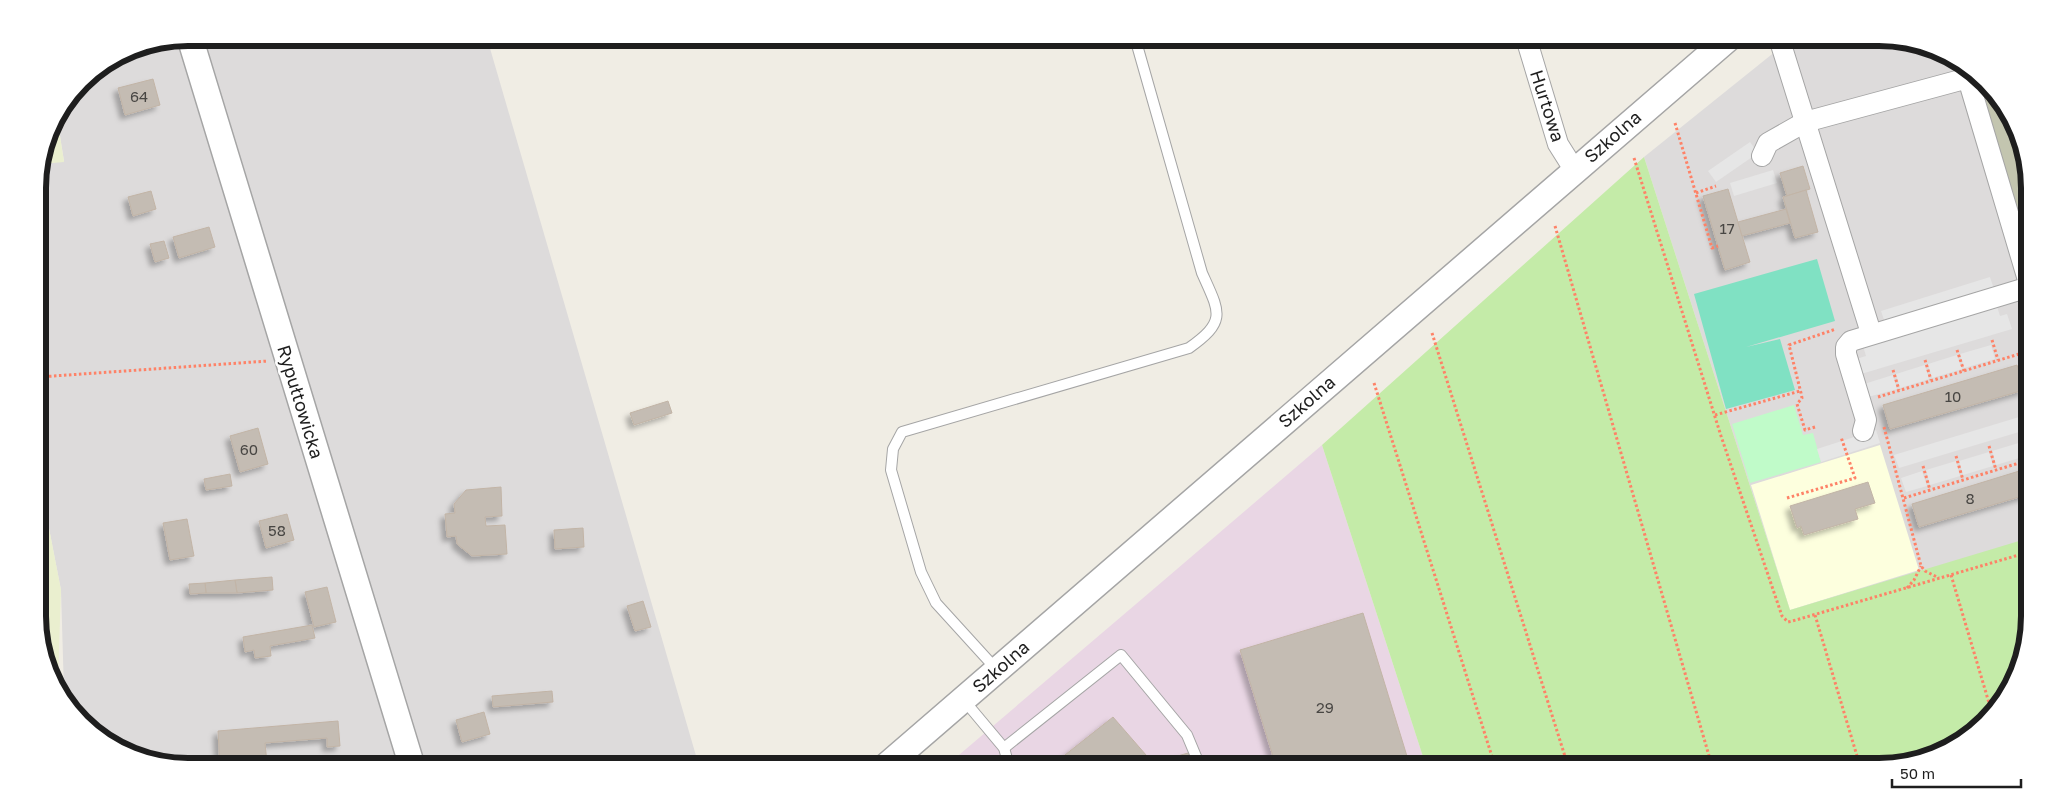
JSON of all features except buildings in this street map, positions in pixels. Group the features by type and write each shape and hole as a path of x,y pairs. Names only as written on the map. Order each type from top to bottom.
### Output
{"street":[{"name":"Rypułtowicka","path":"192,46 286,359 409,758"},
{"name":"Hurtowa","path":"1528,46 1558,144 1575,170"},
{"name":"Szkolna","path":"896,758 1719,46"},
{"path":"1781,46 1871,333"},
{"path":"1762,156 1768,142 1805,122 1965,76"},
{"path":"1968,79 2021,256"},
{"path":"1863,431 1866,420 1846,354 1846,347 1851,341 1871,333 2021,289"}],"lane":[{"path":"997,670 936,603 921,572 891,470 893,448 902,432 1188,348 1209,334 1218,317 1216,303 1202,273 1137,46"},
{"path":"1004,748 1121,655 1187,735 1196,757"},
{"path":"963,699 1004,748 1007,758"}],"path":[{"path":"1675,123 1712,248 1718,246"},
{"path":"1634,158 1715,416 1780,610 1788,622 2021,554"},
{"path":"1696,193 1716,186"},
{"path":"1555,226 1709,757"},
{"path":"1815,427 1805,430 1797,404 1802,398 1789,345 1842,329 1851,341"},
{"path":"1432,333 1565,757"},
{"path":"1992,340 1998,360"},
{"path":"1957,350 1964,371"},
{"path":"1878,407 1875,398 2021,353"},
{"path":"47,376 286,359"},
{"path":"1925,360 1932,380"},
{"path":"1893,370 1899,390"},
{"path":"1374,382 1492,757"},
{"path":"1715,416 1800,391"},
{"path":"1883,425 1921,566 1925,571 1940,578"},
{"path":"1787,498 1855,478 1841,438"},
{"path":"1989,446 1996,470"},
{"path":"1956,456 1963,480"},
{"path":"1904,498 2021,462"},
{"path":"1923,466 1930,490"},
{"path":"1907,588 1914,580 1921,566"},
{"path":"1951,575 1989,704"},
{"path":"1815,615 1857,757"}],"shaded area":[{"path":"189,46 489,46 697,758 170,757 152,753 126,743 109,734 95,722 70,695 64,683 61,590 46,514 47,179 49,163 64,161 59,130 65,117 82,95 117,65 134,57 161,49"},
{"path":"1782,46 1878,46 1906,49 1924,54 1958,70 1984,94 2021,224 2021,542 1790,610 1644,157"},
{"path":"1984,94 2002,117 2016,152 2020,170 2021,224"},
{"path":"59,130 64,162 49,163"},
{"path":"1750,142 1758,153 1716,182 1708,171"},
{"path":"1773,170 1777,183 1734,196 1730,183"},
{"path":"1990,277 1994,289 1885,323 1881,311"},
{"path":"1996,303 2000,316 2007,314 2012,329 1861,374 1856,359 1866,356 1862,343"},
{"path":"1991,345 1995,359 1964,368 1960,354"},
{"path":"1957,355 1962,369 1932,378 1928,364"},
{"path":"1925,365 1929,379 1900,388 1896,374"},
{"path":"1893,375 1897,389 1868,397 1864,384"},
{"path":"2021,416 2021,431 1899,468 1894,455"},
{"path":"1876,430 1880,443 1821,462 1817,449"},
{"path":"2021,442 2021,458 1996,465 1992,451"},
{"path":"1322,445 1423,757 956,758"},
{"path":"1880,445 1919,570 1790,610 1751,485"},
{"path":"1989,452 1993,466 1963,475 1959,461"},
{"path":"1956,461 1960,476 1930,485 1926,470"},
{"path":"1922,471 1927,486 1906,492 1901,478"},
{"path":"46,514 61,590 58,671 47,634"}],"green space":[{"path":"1644,157 1790,610 2021,540 2020,634 2013,661 2002,687 1979,716 1965,728 1950,739 1933,747 1897,757 1423,757 1322,445"},
{"path":"1817,259 1835,321 1746,347 1780,339 1795,390 1726,409 1694,294"},
{"path":"1794,405 1803,435 1813,433 1821,462 1750,483 1732,424"}]}
